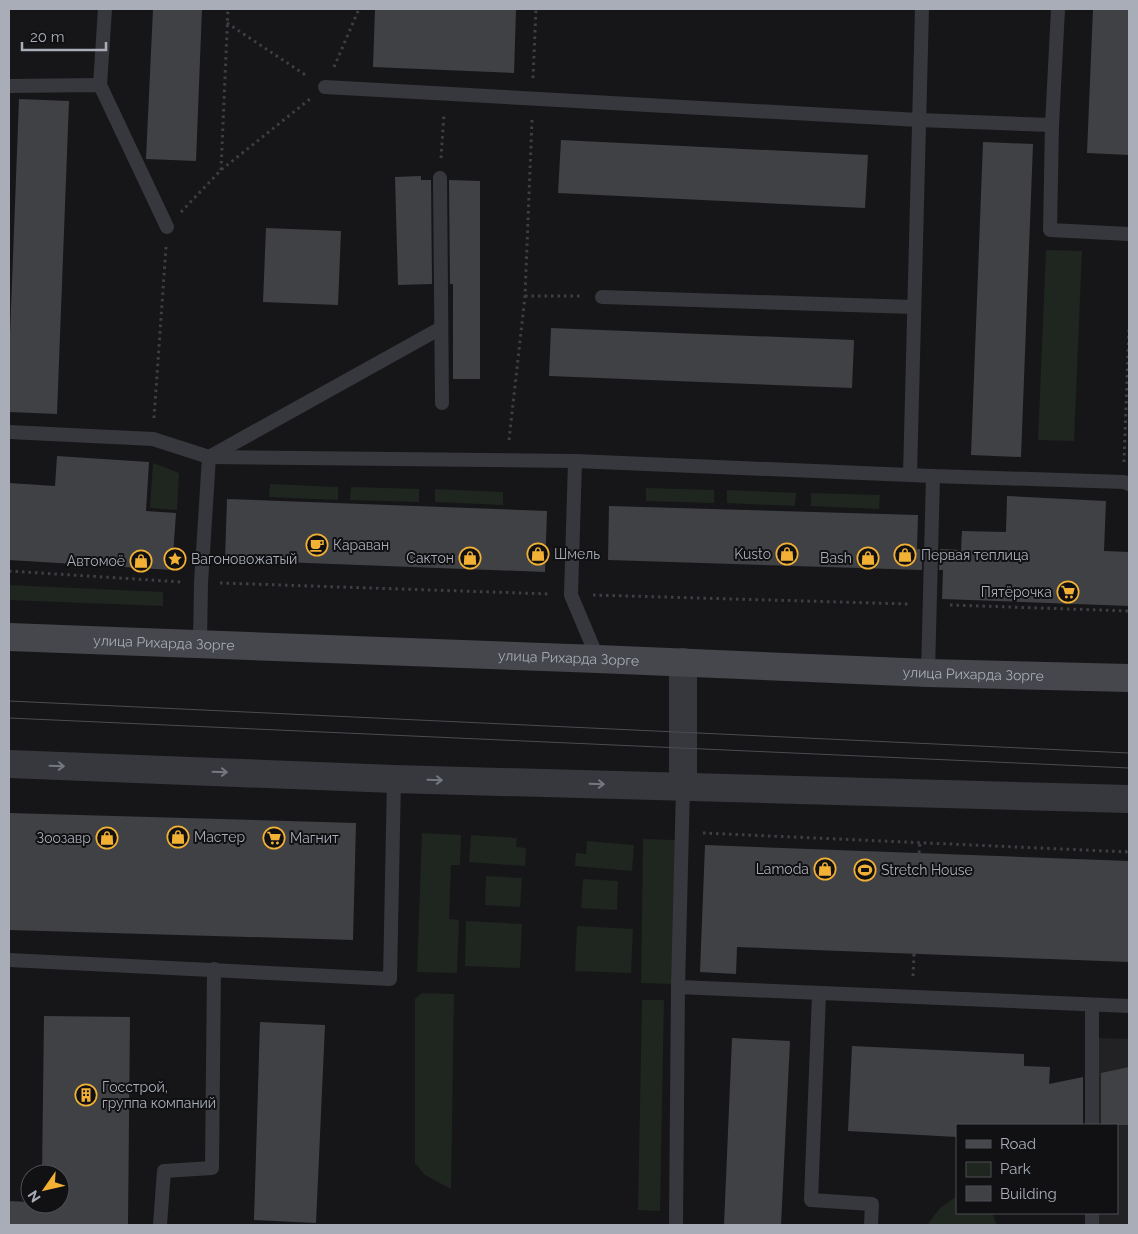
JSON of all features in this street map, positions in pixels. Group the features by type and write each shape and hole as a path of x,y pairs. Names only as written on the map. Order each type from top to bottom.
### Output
{"main road":[{"name":"улица Рихарда Зорге","path":"9,638 683,662 928,673 1129,678"}],"street":[{"path":"683,662 683,787"},
{"path":"9,764 394,779 1129,798"}],"lane":[{"path":"105,9 100,85 167,227"},
{"path":"910,475 922,9"},
{"path":"1058,9 1052,125 1050,230 1129,234"},
{"path":"9,86 100,85"},
{"path":"324,87 919,120 1052,125"},
{"path":"440,178 442,403"},
{"path":"602,297 914,308"},
{"path":"209,457 441,328"},
{"path":"9,432 153,439 209,457 575,461 1126,483"},
{"path":"200,644 201,583 209,457"},
{"path":"575,461 570,594 598,659"},
{"path":"928,673 933,476"},
{"path":"9,960 390,979 394,779"},
{"path":"676,1225 678,987 683,787"},
{"path":"160,1225 164,1171 212,1168 214,970"},
{"path":"678,987 1129,1006"},
{"path":"820,994 811,1200 872,1204 871,1225"},
{"path":"1092,1005 1092,1124"}],"path":[{"path":"221,170 228,9"},
{"path":"153,439 167,227 221,170 324,87 359,9"},
{"path":"506,460 525,296 536,9"},
{"path":"227,24 324,87"},
{"path":"440,178 445,94"},
{"path":"525,296 602,297"},
{"path":"1126,483 1129,327"},
{"path":"682,832 1129,852"},
{"path":"919,853 920,843"}],"shaded area":[{"path":"1099,1038 1129,1039 1129,1225 1093,1224 1093,1214 1118,1214 1118,1124 1096,1124"}],"green space":[{"path":"1046,250 1082,251 1074,441 1038,440"},
{"path":"153,463 179,473 177,510 150,508"},
{"path":"270,484 338,487 338,500 269,497"},
{"path":"351,487 419,489 419,502 350,500"},
{"path":"646,488 714,490 714,503 646,501"},
{"path":"435,489 503,492 503,505 435,502"},
{"path":"727,490 796,493 795,506 727,503"},
{"path":"811,493 880,495 879,509 811,506"},
{"path":"9,585 163,592 163,606 9,600"},
{"path":"422,833 461,835 460,865 451,865 449,919 459,920 457,973 417,972"},
{"path":"471,835 517,838 516,847 526,848 525,866 469,862"},
{"path":"643,839 675,840 672,984 641,983"},
{"path":"587,841 634,845 632,871 575,866 576,853 586,854"},
{"path":"486,876 522,878 520,907 485,905"},
{"path":"583,879 618,881 617,910 581,908"},
{"path":"466,921 522,924 520,968 465,966"},
{"path":"577,926 633,929 631,973 575,971"},
{"path":"422,993 454,994 451,1189 425,1175 415,1163 415,999"},
{"path":"642,1000 664,1000 660,1211 638,1210"},
{"path":"956,1197 956,1214 992,1214 997,1225 927,1225 940,1208"}],"building":[{"path":"153,9 202,9 196,161 146,159"},
{"path":"375,9 516,10 514,73 373,67"},
{"path":"1093,9 1129,9 1129,155 1087,153"},
{"path":"19,99 69,101 57,414 9,412 9,361"},
{"path":"561,140 868,155 865,208 558,193"},
{"path":"983,142 1033,144 1021,457 971,455"},
{"path":"421,176 421,180 431,180 432,284 398,285 395,177"},
{"path":"449,180 480,181 480,379 453,379 453,284 450,284"},
{"path":"266,228 341,231 338,305 263,302"},
{"path":"551,328 854,340 852,388 549,376"},
{"path":"57,456 149,462 146,511 176,513 172,570 9,560 9,483 55,486"},
{"path":"1007,496 1106,501 1104,551 1129,552 1129,606 942,599 943,570 939,570 940,549 961,550 962,531 1006,532"},
{"path":"227,499 547,511 545,572 225,560"},
{"path":"609,506 918,515 917,549 922,549 922,570 608,560"},
{"path":"9,813 356,823 353,940 9,930"},
{"path":"705,845 1129,861 1129,962 737,947 736,974 700,972"},
{"name":"Госстрой, группа компаний","path":"44,1016 130,1017 128,1225 9,1225 9,1201 20,1202 20,1214 70,1214 70,1164 42,1164"},
{"path":"260,1022 325,1025 316,1223 254,1220"},
{"path":"732,1038 790,1041 781,1225 724,1225"},
{"path":"852,1046 1024,1054 1024,1066 1050,1067 1049,1084 1083,1077 1083,1124 956,1124 956,1137 848,1131"},
{"path":"1129,1067 1129,1125 1101,1124 1101,1073"}],"tram line":[{"path":"9,701 1129,753"},
{"path":"9,718 1129,768"}],"place":[{"name":"Караван","path":"317,545"},
{"name":"Шмель","path":"538,554"},
{"name":"Kusto","path":"787,554"},
{"name":"Первая теплица","path":"905,555"},
{"name":"Сактон","path":"470,558"},
{"name":"Bash","path":"868,558"},
{"name":"Вагоновожатый","path":"175,559"},
{"name":"Автомоё","path":"141,561"},
{"name":"Пятёрочка","path":"1068,592"},
{"name":"Мастер","path":"178,837"},
{"name":"Зоозавр","path":"107,838"},
{"name":"Магнит","path":"274,838"},
{"name":"Lamoda","path":"825,869"},
{"name":"Stretch House","path":"865,870"},
{"name":"Госстрой, группа компаний","path":"86,1095"}]}
